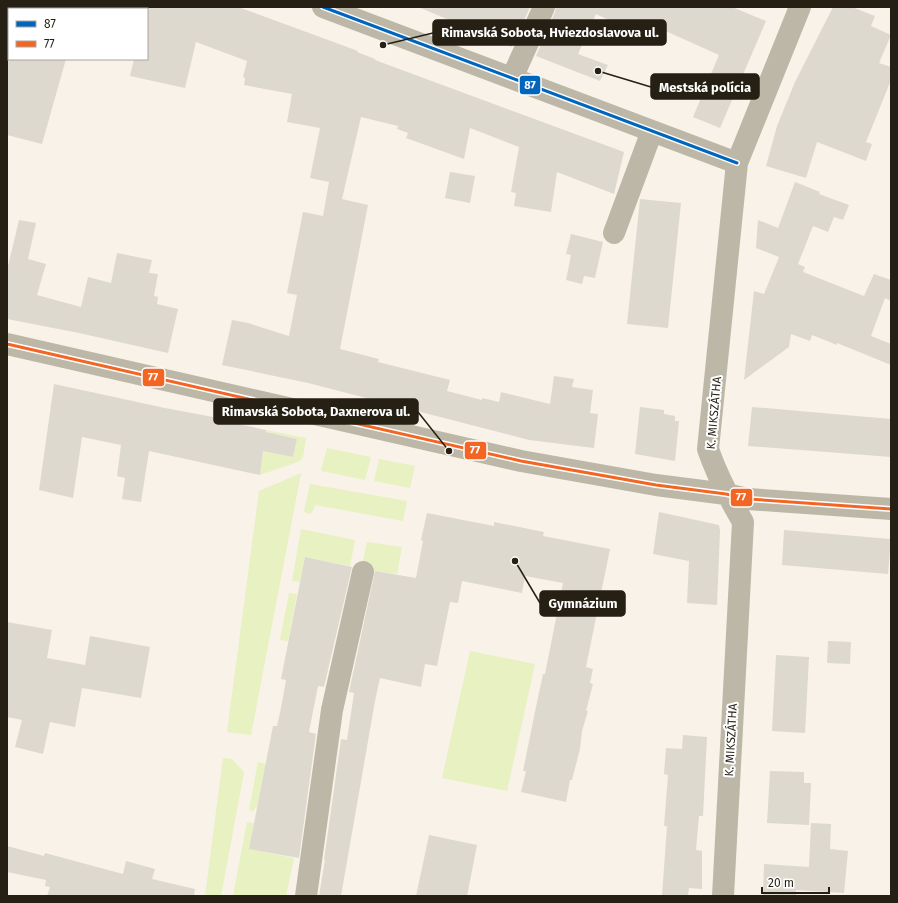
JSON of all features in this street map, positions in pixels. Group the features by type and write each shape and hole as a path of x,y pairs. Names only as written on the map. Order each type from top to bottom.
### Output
{"street":[{"path":"323,7 738,163"},
{"path":"512,78 544,7"},
{"name":"K. MIKSZÁTHA","path":"723,896 743,522 726,494 714,469 708,449 738,163 800,7"},
{"path":"614,233 652,130"},
{"path":"7,344 521,461 656,485 726,494 748,499 891,509"},
{"path":"306,896 332,710 363,572"}],"green space":[{"path":"266,430 306,438 303,457 300,461 260,475 263,451 293,457 297,439 266,432"},
{"path":"327,448 371,457 365,480 321,471"},
{"path":"379,459 415,466 410,488 374,481"},
{"path":"301,473 251,735 227,732 259,491"},
{"path":"310,484 407,501 403,521 315,505 310,514 306,513 304,511"},
{"path":"301,529 355,540 350,566 305,557 300,582 292,581"},
{"path":"367,542 402,547 397,574 361,569"},
{"path":"289,593 297,594 288,641 280,640"},
{"path":"470,651 535,664 507,791 442,778"},
{"path":"223,758 232,759 244,772 221,896 205,896"},
{"path":"258,762 266,764 257,808 255,808 254,811 249,810"},
{"path":"247,822 254,823 249,849 294,858 286,896 233,896"}],"building":[{"path":"238,7 358,51 357,52 375,60 624,152 614,194 557,172 551,212 514,206 516,193 511,192 519,147 470,128 464,159 406,138 408,133 397,129 398,126 361,117 342,199 368,205 340,349 379,359 378,362 450,380 447,391 482,400 482,398 499,402 501,392 550,404 554,376 574,379 572,387 593,390 590,413 598,414 594,448 529,440 308,383 222,365 232,320 248,323 289,336 297,295 287,293 303,212 323,216 329,182 310,178 320,128 287,122 292,94 244,85 245,78 243,77 247,61 196,42 185,88 130,76 134,60 148,60 147,8"},
{"path":"418,7 530,7 512,47 471,31 471,29"},
{"path":"556,7 732,7 766,21 720,128 693,117 719,55 650,24 645,37 596,14 578,54 608,65 600,81 536,56"},
{"path":"833,7 852,7 875,16 871,26 891,35 879,63 891,67 891,80 866,142 872,144 866,161 817,142 806,178 766,166 777,126 795,82"},
{"path":"7,59 66,60 42,144 7,135"},
{"path":"450,172 475,176 470,203 445,198"},
{"path":"795,182 820,192 819,194 849,205 843,220 834,217 828,232 813,226 798,264 805,267 803,272 864,296 874,274 891,280 891,301 885,298 871,336 891,344 891,365 837,343 837,345 812,335 810,341 791,334 789,347 744,380 754,291 764,294 779,257 756,248 758,220 778,228"},
{"path":"640,199 681,203 668,328 627,324"},
{"path":"19,220 36,223 28,259 46,264 37,295 81,307 88,277 111,283 117,253 152,260 149,273 158,274 154,296 158,297 157,304 178,309 168,353 7,319 7,270"},
{"path":"571,234 603,242 595,278 584,276 582,284 566,280 571,255 566,254"},
{"path":"54,384 229,420 229,422 266,430 266,432 297,439 293,457 263,451 260,475 149,451 141,502 122,499 125,478 117,476 121,445 82,437 73,498 39,490"},
{"path":"640,407 664,410 664,414 675,416 675,421 679,421 675,461 635,454"},
{"path":"752,407 891,419 891,457 748,446"},
{"path":"659,512 719,525 717,605 687,603 689,561 653,554"},
{"path":"427,513 494,526 494,522 544,532 543,536 610,549 586,667 593,669 590,683 593,684 586,711 588,711 582,731 580,749 572,780 570,780 566,802 521,792 526,771 523,771 543,674 545,674 563,583 525,576 522,593 462,581 458,603 450,602 437,666 425,664 421,687 380,678 341,896 319,896 341,739 347,740 354,693 349,692 375,571 416,578 423,541 421,540"},
{"path":"784,530 891,539 888,574 782,565"},
{"path":"305,557 352,567 324,687 318,686 309,732 316,734 299,858 249,849 273,726 277,726 281,708 286,680 281,679"},
{"path":"7,622 52,630 47,658 85,665 90,636 150,647 141,698 82,688 75,727 50,722 43,754 15,747 22,720 7,717"},
{"path":"828,641 851,642 850,664 827,663"},
{"path":"776,655 809,657 805,733 772,731"},
{"path":"683,735 707,737 703,816 699,816 696,850 702,851 702,889 689,888 688,896 662,896 667,826 664,826 668,775 664,774 666,748 682,749"},
{"path":"770,771 804,772 804,783 811,783 809,825 767,823"},
{"path":"811,823 831,824 830,849 848,851 844,893 796,890 796,896 763,896 764,864 809,867"},
{"path":"429,835 477,845 467,896 416,896"},
{"path":"7,846 44,856 45,853 123,874 126,861 155,869 152,879 195,889 194,896 47,896 50,887 45,886 46,880 7,872"}],"transit line":[{"name":"87","path":"323,7 737,163"},
{"name":"77","path":"7,344 521,461 656,485 726,494 748,499 891,509"}],"place":[{"name":"Rimavská Sobota, Hviezdoslavova ul.","path":"383,45"},
{"name":"Mestská polícia","path":"598,71"},
{"name":"Rimavská Sobota, Daxnerova ul.","path":"449,451"},
{"name":"Gymnázium","path":"515,561"}]}
